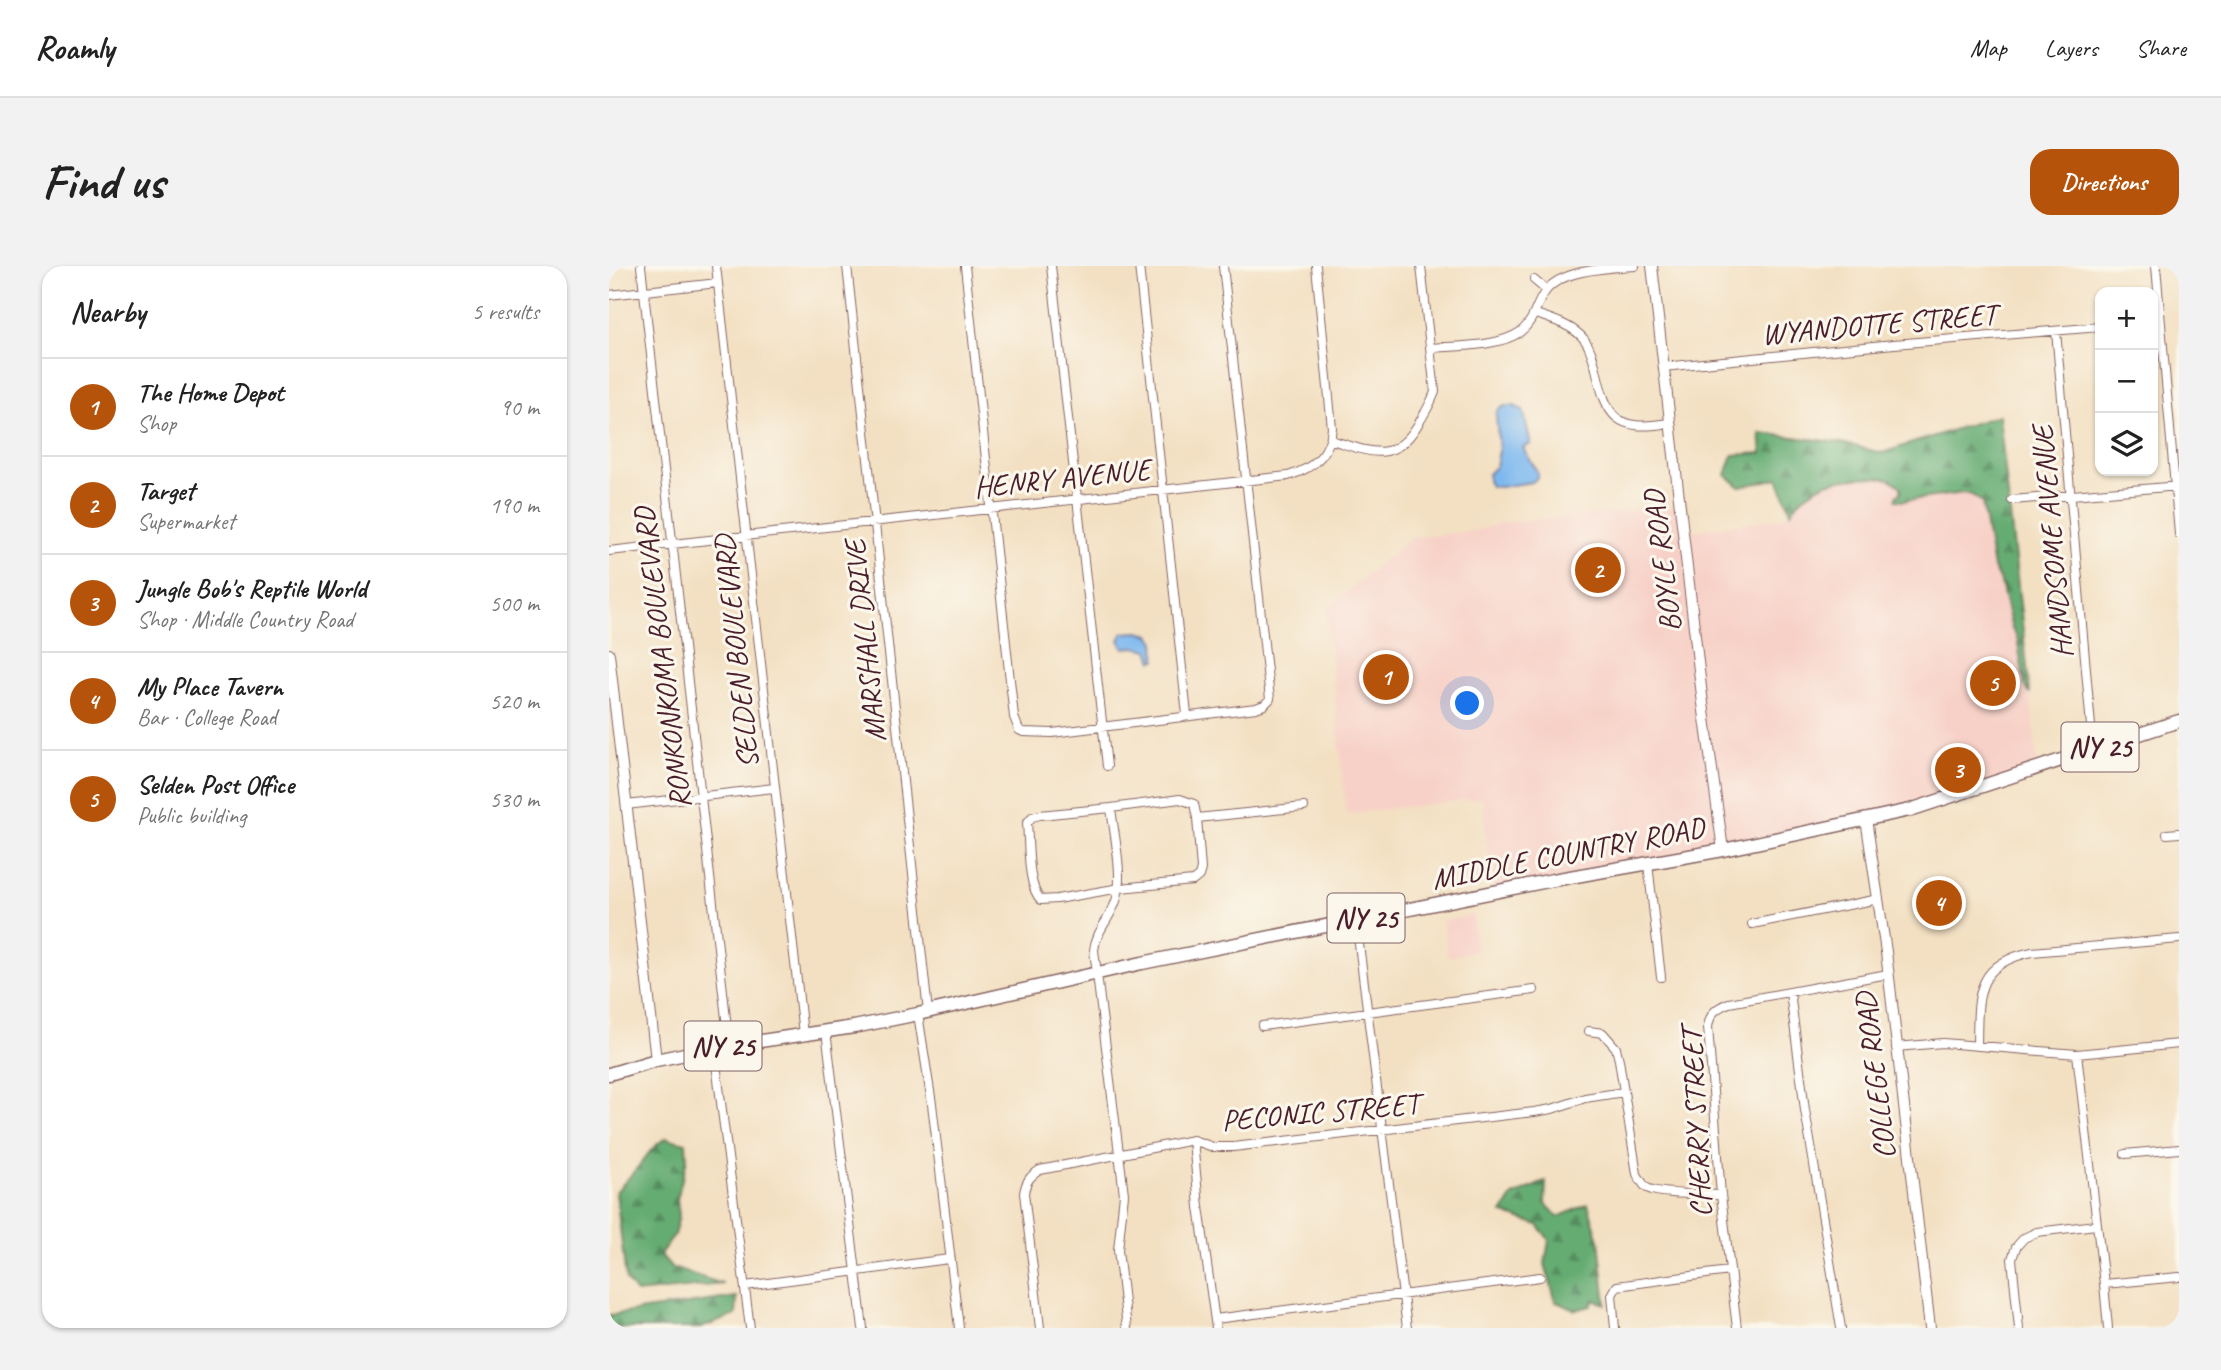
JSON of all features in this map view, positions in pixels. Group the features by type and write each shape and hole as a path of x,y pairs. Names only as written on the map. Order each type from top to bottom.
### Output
{"main road":[{"name":"MIDDLE COUNTRY ROAD","path":"923,1013 1356,920 1553,880 1723,850 1910,810 2179,721"},
{"name":"NY 25","path":"609,1074 656,1060 729,1045 923,1013"}],"street":[{"name":"RONKONKOMA BOULEVARD","path":"641,266 729,1045"},
{"name":"SELDEN BOULEVARD","path":"716,266 803,1034"},
{"name":"MARSHALL DRIVE","path":"847,266 875,521 932,1104 959,1328"},
{"path":"965,266 1014,717 1019,730 1052,733 1256,708 1270,699 1223,266"},
{"path":"1051,266 1107,766"},
{"path":"1139,266 1187,715"},
{"path":"1316,266 1331,411 1331,440 1370,452 1384,452 1404,444 1430,406 1435,392 1421,266"},
{"path":"1431,348 1483,343 1509,337 1525,328 1536,314 1546,289 1563,277 1636,266"},
{"name":"BOYLE ROAD","path":"1652,266 1669,424 1723,850"},
{"path":"2156,266 2156,287"},
{"path":"1534,281 1546,289"},
{"path":"609,295 718,283"},
{"path":"1536,314 1558,322 1581,337 1589,346 1602,396 1614,417 1642,426 1669,424"},
{"name":"WYANDOTTE STREET","path":"1663,367 2095,327"},
{"path":"2158,330 2177,486 2179,534"},
{"name":"HANDSOME AVENUE","path":"2056,331 2093,749"},
{"name":"HENRY AVENUE","path":"609,551 1288,476 1303,472 1322,457 1331,440"},
{"path":"2012,500 2177,486"},
{"path":"609,654 656,1060"},
{"path":"626,805 774,788"},
{"path":"1180,799 1194,804 1201,869 1199,876 1193,881 1120,888 1041,900 1035,894 1027,823 1032,817 1111,808 1180,799"},
{"path":"1197,818 1304,807"},
{"path":"1111,808 1120,888 1111,914 1095,940 1096,974 1124,1194 1118,1250 1127,1328"},
{"name":"COLLEGE ROAD","path":"1866,819 1879,899 1930,1328"},
{"path":"2167,834 2179,833"},
{"path":"1648,864 1661,977"},
{"path":"1752,924 1879,899"},
{"path":"1356,920 1407,1328"},
{"path":"1977,1046 1982,983 1997,965 2014,956 2032,952 2179,939"},
{"name":"CHERRY STREET","path":"1737,1328 1721,1195 1708,1027 1710,1016 1719,1007 1729,1003 1888,974"},
{"path":"1262,1026 1534,990"},
{"path":"1790,992 1805,1110 1841,1328"},
{"path":"826,1031 863,1328"},
{"path":"1589,1031 1603,1033 1616,1048 1637,1174 1642,1183 1649,1189 1659,1191 1721,1195"},
{"path":"1896,1047 1943,1043 2077,1054 2179,1044"},
{"path":"714,1048 750,1328"},
{"path":"2077,1054 2108,1328"},
{"name":"PECONIC STREET","path":"1040,1328 1024,1193 1025,1184 1031,1175 1040,1170 1192,1140 1213,1147 1233,1147 1382,1131 1534,1112 1585,1098 1624,1092"},
{"path":"1192,1140 1215,1323 1402,1294 1540,1277"},
{"path":"2125,1154 2179,1149"},
{"path":"2019,1328 2012,1267 2016,1247 2024,1238 2037,1232 2096,1224"},
{"path":"745,1286 949,1259"},
{"path":"1615,1328 1612,1296 1617,1286 1729,1271"},
{"path":"2104,1284 2179,1277"}],"shaded area":[{"path":"1999,415 2038,768 1910,810 1491,893 1483,798 1346,814 1328,610 1411,538 1480,530 1499,523 1680,506 1684,532 1779,518 1791,512 1786,467 1882,453"},
{"path":"1473,915 1477,951 1448,957 1443,921"}],"green space":[{"path":"1999,415 2030,694 2025,686 2017,637 2012,629 2001,583 1993,568 1982,502 1964,493 1896,500 1896,496 1901,493 1901,487 1892,480 1866,477 1820,486 1803,497 1791,512 1778,478 1740,487 1726,475 1733,455 1762,453 1760,433 1842,443 1882,453"},
{"path":"666,1138 686,1143 687,1159 677,1199 679,1216 674,1235 660,1254 672,1268 723,1284 636,1293 626,1280 616,1192 651,1150"},
{"path":"1546,1181 1545,1203 1558,1217 1588,1204 1599,1240 1606,1304 1594,1300 1591,1306 1576,1310 1556,1302 1545,1264 1549,1240 1538,1225 1502,1213 1513,1196"},
{"path":"737,1297 736,1315 701,1328 609,1328 609,1315"}],"water":[{"path":"1505,406 1523,410 1531,444 1523,448 1538,473 1532,482 1491,486 1488,474 1496,466 1499,451 1496,415 1498,410"},
{"path":"1138,632 1150,635 1155,642 1156,660 1153,661 1149,650 1124,648 1119,640 1123,633"}],"place":[{"name":"Target","path":"1598,570"},
{"name":"The Home Depot","path":"1386,677"},
{"name":"Selden Post Office","path":"1993,683"},
{"name":"Jungle Bob's Reptile World","path":"1958,770"},
{"name":"My Place Tavern","path":"1939,903"}]}
